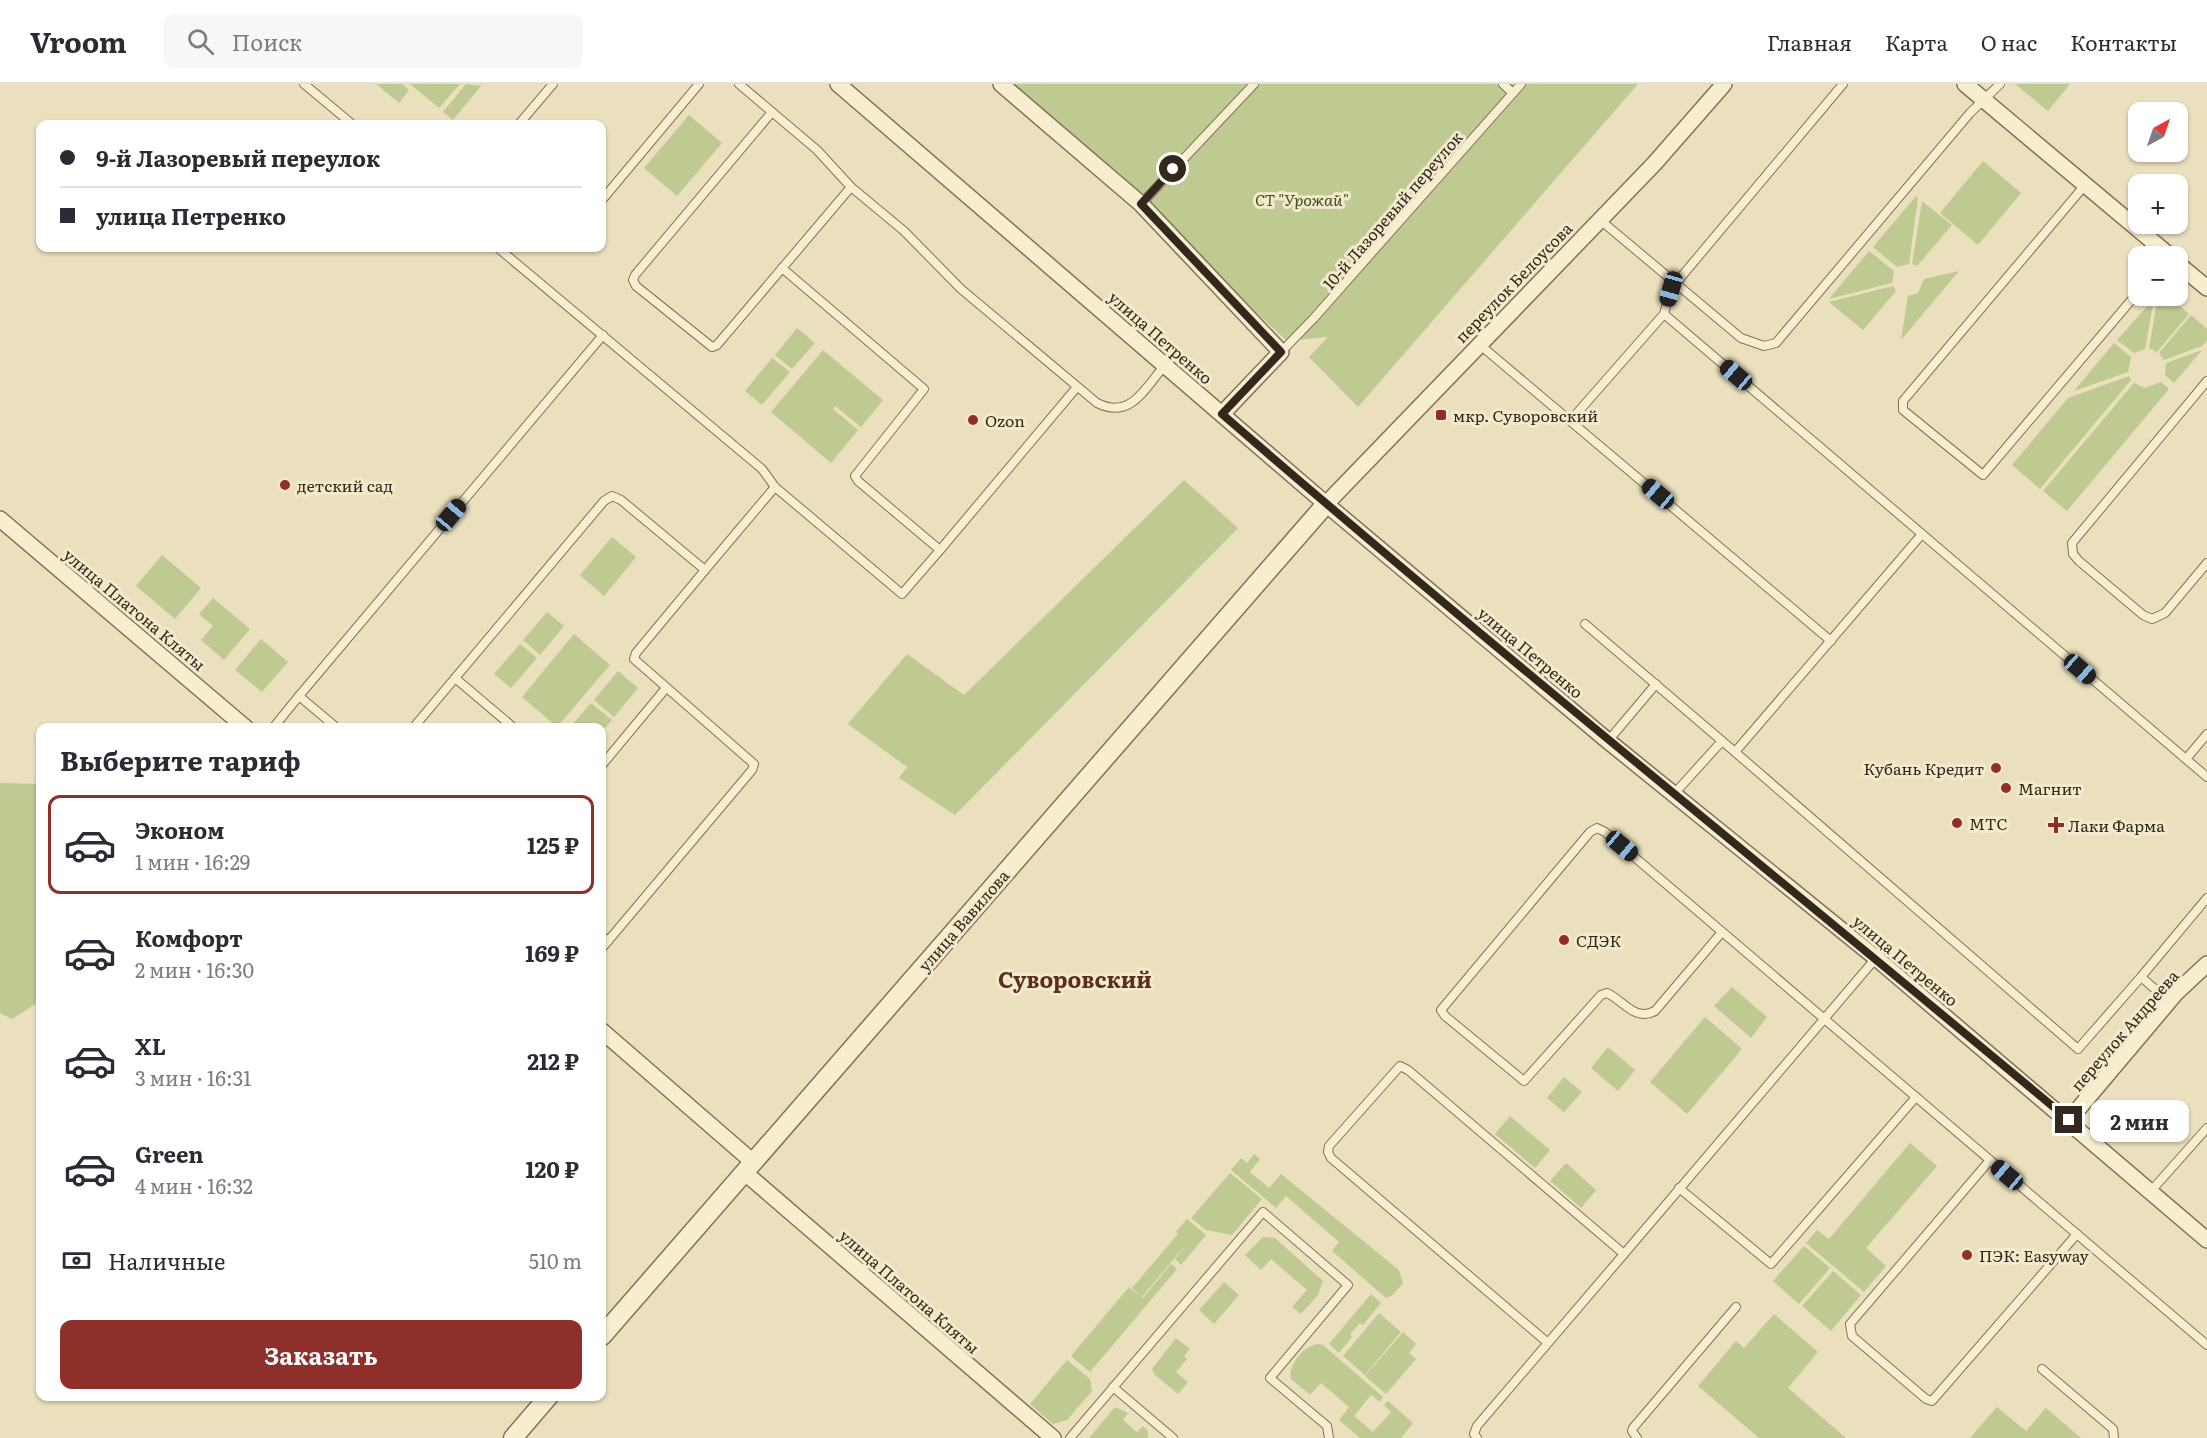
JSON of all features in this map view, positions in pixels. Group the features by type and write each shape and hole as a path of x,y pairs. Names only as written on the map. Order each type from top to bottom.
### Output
{"street":[{"name":"улица Петренко","path":"838,84 1326,504 1608,741 1876,958 2069,1120 2207,1240"},
{"name":"переулок Белоусова","path":"1326,504 1654,164 1724,84"},
{"path":"1965,84 2157,246"},
{"path":"1008,86 1141,204 1281,352 1222,414"},
{"path":"2188,272 2207,288"},
{"name":"улица Вавилова","path":"606,1331 1326,504"},
{"name":"улица Платона Кляты","path":"0,519 240,723"},
{"name":"переулок Андреева","path":"2069,1120 2169,1001 2207,964"},
{"name":"улица Платона Кляты","path":"606,1035 749,1167 1053,1438"},
{"path":"513,1438 545,1401"}],"lane":[{"path":"304,84 347,120"},
{"path":"522,120 553,84"},
{"path":"606,195 699,84"},
{"path":"739,84 817,150 851,187 904,231 961,289 1097,403 1116,410 1133,402 1165,365"},
{"path":"1141,204 1254,84"},
{"path":"1503,84 1513,93"},
{"name":"10-й Лазоревый переулок","path":"1281,352 1314,318 1521,84"},
{"path":"1571,420 1664,314 1671,289 1843,84"},
{"path":"1599,219 1742,338 1764,346 1776,343 1970,113 2000,84"},
{"path":"772,112 633,280 645,293 712,347 851,187"},
{"path":"2085,185 1903,401 1903,410 1983,475 2128,304"},
{"path":"503,252 762,469 775,487 902,594 1077,387"},
{"path":"782,268 924,389 855,476 940,550"},
{"path":"1664,314 2207,777"},
{"path":"277,723 603,335"},
{"path":"1479,344 1831,641"},
{"path":"2207,381 2072,543 2073,554 2079,561 2143,615 2152,619 2165,613 2207,563"},
{"path":"606,937 752,770 754,764 638,664 634,658 775,487"},
{"path":"417,723 604,501 612,496 621,500 705,570"},
{"path":"1735,752 1922,534"},
{"path":"1585,624 2078,1050 2207,898"},
{"path":"455,678 508,723"},
{"path":"1608,741 1656,684"},
{"path":"606,760 666,688"},
{"path":"299,696 331,723"},
{"path":"2186,759 2207,734"},
{"path":"1674,794 1722,741"},
{"path":"1722,932 1655,1011 1648,1015 1639,1015 1607,993 1600,995 1529,1079 1524,1081 1444,1016 1442,1010 1590,832 1597,828 1605,832 2207,1345"},
{"path":"1477,1438 1474,1434 1476,1426 1876,958"},
{"path":"2141,977 2169,1001"},
{"path":"1548,1343 1331,1158 1328,1152 1329,1146 1400,1066 1408,1070 1624,1254"},
{"path":"1679,1188 1771,1264 1916,1097"},
{"path":"2151,1191 2207,1128"},
{"path":"1990,1160 1850,1324 1852,1336 1926,1399 1932,1401 1936,1398 2077,1234"},
{"path":"1070,1438 1263,1212 1348,1285 1270,1378 1327,1426 1329,1438"},
{"path":"1637,1438 1632,1431 1633,1428 1736,1307"},
{"path":"2042,1369 2113,1429 2114,1438"},
{"path":"1113,1387 1173,1438"}],"green space":[{"path":"376,84 402,84 409,90 399,103"},
{"path":"410,84 460,84 439,108"},
{"path":"466,84 481,86 453,120 443,112"},
{"name":"СТ \"Урожай\"","path":"1006,84 1638,84 1358,407 1309,357 1328,337 1287,341"},
{"path":"2015,84 2070,84 2048,111"},
{"path":"689,115 722,143 677,196 644,168"},
{"path":"1983,161 2021,193 1978,245 1940,213"},
{"path":"1916,196 1918,198 1909,264 1897,267 1873,247"},
{"path":"1922,201 1952,225 1917,266 1912,264"},
{"path":"1869,251 1894,271 1892,283 1829,299"},
{"path":"1959,271 1901,340 1908,296 1918,293 1924,279"},
{"path":"1893,286 1896,291 1863,330 1829,302"},
{"path":"2148,306 2153,306 2145,349 2134,353 2117,340"},
{"path":"2156,306 2180,306 2189,314 2157,352 2149,348"},
{"path":"2191,315 2207,329 2207,340 2202,346 2164,360 2159,353"},
{"path":"797,328 815,343 792,369 775,355"},
{"path":"2114,343 2131,357 2128,372 2074,391"},
{"path":"823,350 883,400 861,427 835,406 833,409 858,430 831,463 771,412"},
{"path":"2202,350 2174,383 2165,375 2166,363"},
{"path":"772,358 790,372 762,405 745,391"},
{"path":"2129,376 2131,380 2040,489 2012,465 2068,398"},
{"path":"2161,382 2169,389 2067,511 2043,491 2134,383 2145,388"},
{"path":"1184,480 1238,528 955,815 899,778 907,767 848,724 907,654 964,695"},
{"path":"612,537 636,557 604,596 580,575"},
{"path":"162,555 201,588 175,619 136,586"},
{"path":"213,598 250,629 224,660 201,640 213,626 199,614"},
{"path":"547,612 564,626 540,655 523,640"},
{"path":"574,634 610,665 560,723 552,723 522,697"},
{"path":"261,639 288,662 262,692 235,670"},
{"path":"520,644 537,658 511,688 494,674"},
{"path":"618,671 638,688 614,717 594,700"},
{"path":"591,703 612,720 606,727 606,723 574,723"},
{"path":"0,783 36,784 36,1004 12,1019 0,1013"},
{"path":"1732,987 1767,1017 1751,1038 1714,1006"},
{"path":"1705,1017 1742,1049 1687,1114 1650,1082"},
{"path":"1608,1047 1635,1070 1618,1091 1591,1068"},
{"path":"1564,1077 1582,1092 1564,1112 1547,1098"},
{"path":"1510,1116 1550,1150 1535,1168 1495,1134"},
{"path":"1910,1143 1937,1166 1866,1248 1886,1266 1864,1292 1806,1243 1817,1230 1829,1239"},
{"path":"1254,1154 1260,1159 1250,1172 1269,1188 1281,1174 1399,1270 1403,1283 1393,1295 1386,1298 1332,1251 1339,1242 1286,1196 1276,1208 1231,1170 1241,1158 1247,1163"},
{"path":"1566,1163 1596,1190 1581,1208 1550,1181"},
{"path":"1230,1173 1262,1199 1232,1235 1206,1230 1191,1218"},
{"path":"1187,1219 1206,1235 1181,1265 1175,1259 1188,1242 1142,1297 1132,1288 1178,1234 1176,1232"},
{"path":"1263,1237 1275,1238 1323,1281 1318,1295 1301,1314 1292,1307 1307,1290 1271,1259 1261,1270 1245,1255"},
{"path":"1804,1246 1830,1268 1799,1304 1773,1281"},
{"path":"1171,1264 1177,1269 1090,1372 1071,1356 1129,1287 1143,1298"},
{"path":"1833,1271 1861,1295 1831,1331 1802,1306"},
{"path":"1224,1282 1239,1295 1214,1324 1199,1310"},
{"path":"1371,1294 1381,1303 1363,1325 1360,1323 1350,1334 1352,1337 1339,1353 1329,1344"},
{"path":"1379,1313 1401,1332 1365,1375 1343,1356"},
{"path":"1774,1314 1818,1352 1788,1388 1846,1438 1759,1438 1698,1386 1736,1341 1744,1348"},
{"path":"1403,1332 1416,1344 1409,1353 1416,1359 1386,1394 1365,1376"},
{"path":"1176,1338 1190,1349 1184,1356 1187,1359 1176,1372 1188,1382 1178,1394 1154,1374 1152,1369"},
{"path":"1318,1344 1323,1345 1383,1397 1380,1402 1371,1395 1354,1416 1373,1432 1391,1412 1384,1405 1388,1401 1413,1423 1401,1438 1360,1438 1339,1420 1349,1407 1321,1383 1310,1395 1291,1379 1292,1368 1298,1357 1307,1348"},
{"path":"1067,1360 1090,1379 1092,1391 1067,1420 1053,1424 1030,1404"},
{"path":"1115,1407 1128,1413 1123,1420 1137,1432 1143,1426 1148,1431 1148,1438 1089,1438"},
{"path":"1997,1407 2026,1431 2046,1408 2081,1438 1970,1438"}],"place":[{"name":"мкр. Суворовский","path":"1441,415"},
{"name":"Ozon","path":"973,420"},
{"name":"детский сад","path":"285,485"},
{"name":"Кубань Кредит","path":"1996,768"},
{"name":"Магнит","path":"2006,788"},
{"name":"МТС","path":"1957,823"},
{"name":"Лаки Фарма","path":"2056,825"},
{"name":"СДЭК","path":"1564,940"},
{"name":"ПЭК: Easyway","path":"1967,1255"}],"district":[{"name":"Суворовский","path":"1075,978"}],"route":[{"path":"1173,169 1141,204 1281,352 1222,414 1603,736 1876,958 2069,1120"}]}
